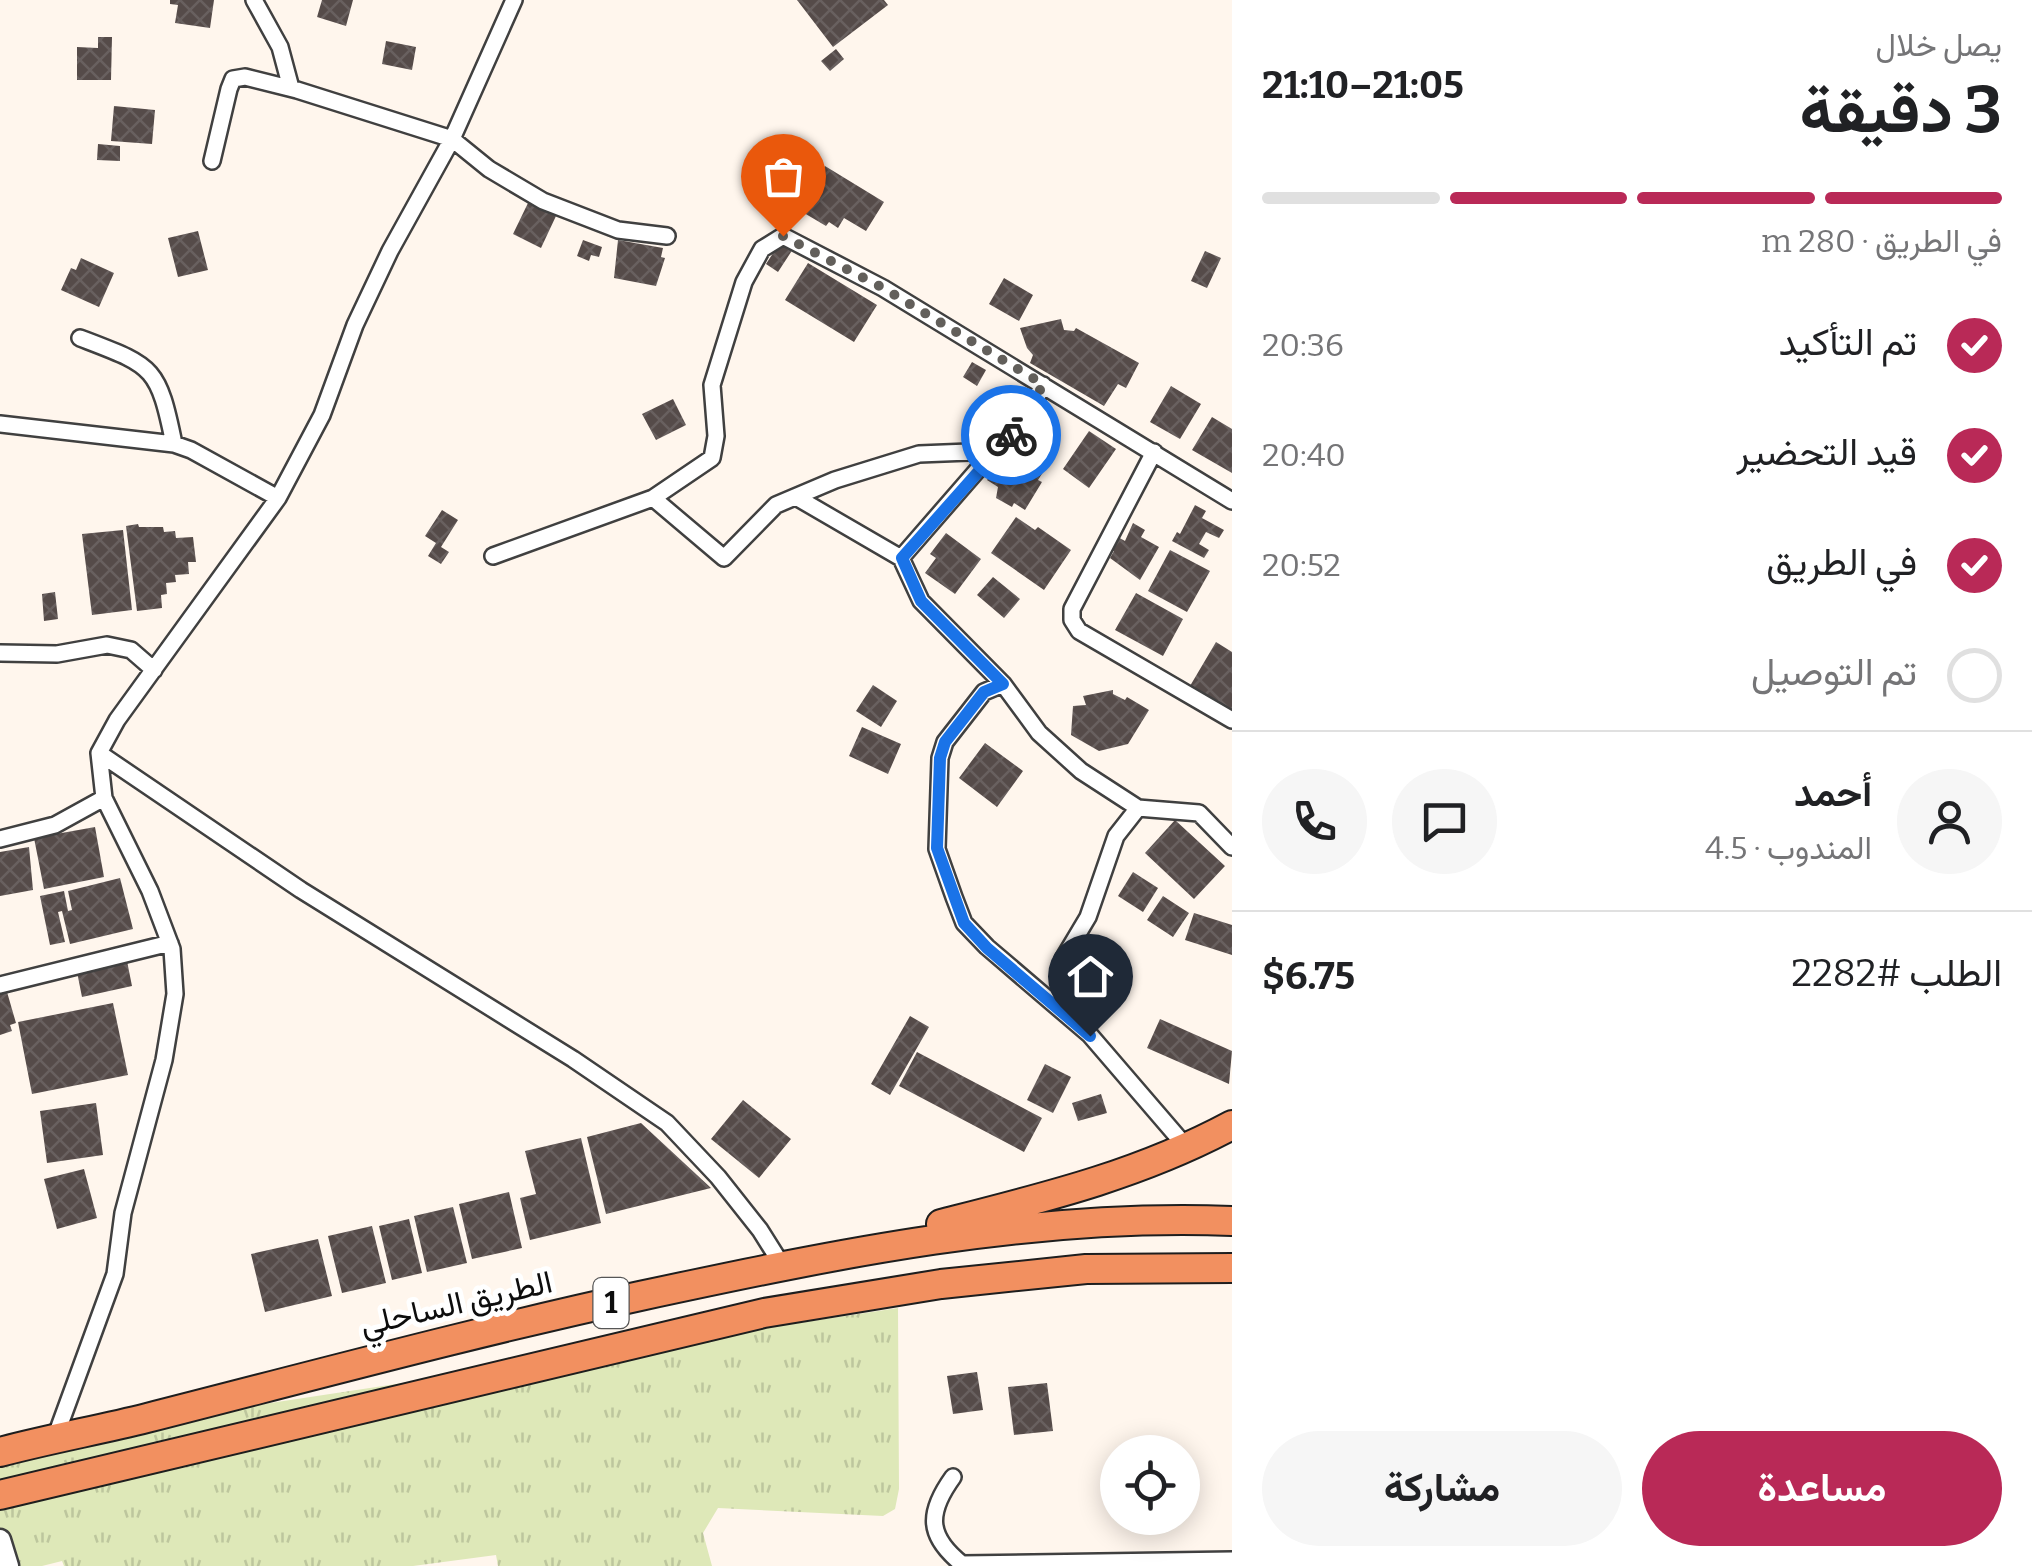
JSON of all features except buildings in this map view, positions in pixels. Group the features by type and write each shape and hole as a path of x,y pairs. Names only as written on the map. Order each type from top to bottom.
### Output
{"highway":[{"path":"782,1264 1060,1194 1154,1164 1232,1125"},
{"name":"الطريق الساحلي","path":"0,1452 466,1334 782,1264 1076,1222 1232,1221"},
{"name":"1","path":"0,1496 764,1313 941,1284 1086,1269 1232,1268"}],"street":[{"path":"55,1438 115,1274 131,1180 167,1044 174,994 170,943 150,891 104,798 99,754 117,720 278,498 322,414 355,325 390,251 452,139 514,0"},
{"path":"252,1 280,47 291,88"},
{"path":"212,161 233,79 245,77 452,139 489,169 542,201 618,230 667,236"},
{"path":"493,556 653,498 712,458 716,436 712,385 744,282 762,249 783,236 883,288 1232,501"},
{"path":"80,338 140,361 164,392 174,444"},
{"path":"902,558 1023,424 1043,384"},
{"path":"0,424 174,444 278,498"},
{"path":"653,498 724,558 776,505 835,480 919,454 994,452"},
{"path":"1154,452 1072,609 1072,620 1080,631 1232,720"},
{"path":"796,497 902,558 921,601 1003,684 1039,733 1081,772 1138,808 1199,813 1232,847"},
{"path":"0,653 57,654 107,645 131,650 154,670"},
{"path":"1003,684 984,692 945,742 940,758 937,848 964,923 987,948 1090,1036 1188,1149"},
{"path":"99,754 300,890 573,1059 667,1123 718,1177 782,1264"},
{"path":"0,839 55,825 104,798"},
{"path":"1090,1036 1061,983 1063,959 1088,917 1116,836 1138,808"},
{"path":"0,985 170,943"},
{"path":"952,1478 938,1498 936,1531 942,1548 962,1564 1232,1560"},
{"path":"0,1540 8,1566"}],"green space":[{"path":"898,1308 899,1489 895,1509 883,1516 718,1508 703,1533 712,1566 498,1566 496,1555 413,1566 64,1566 62,1561 42,1566 0,1566 0,1444"}],"way so far":[{"path":"783,236 883,288 1043,384 1023,424 1011,435"}],"route":[{"path":"1011,435 902,558 921,601 1003,684 984,692 945,742 940,758 937,848 964,923 987,948 1090,1036"}]}
